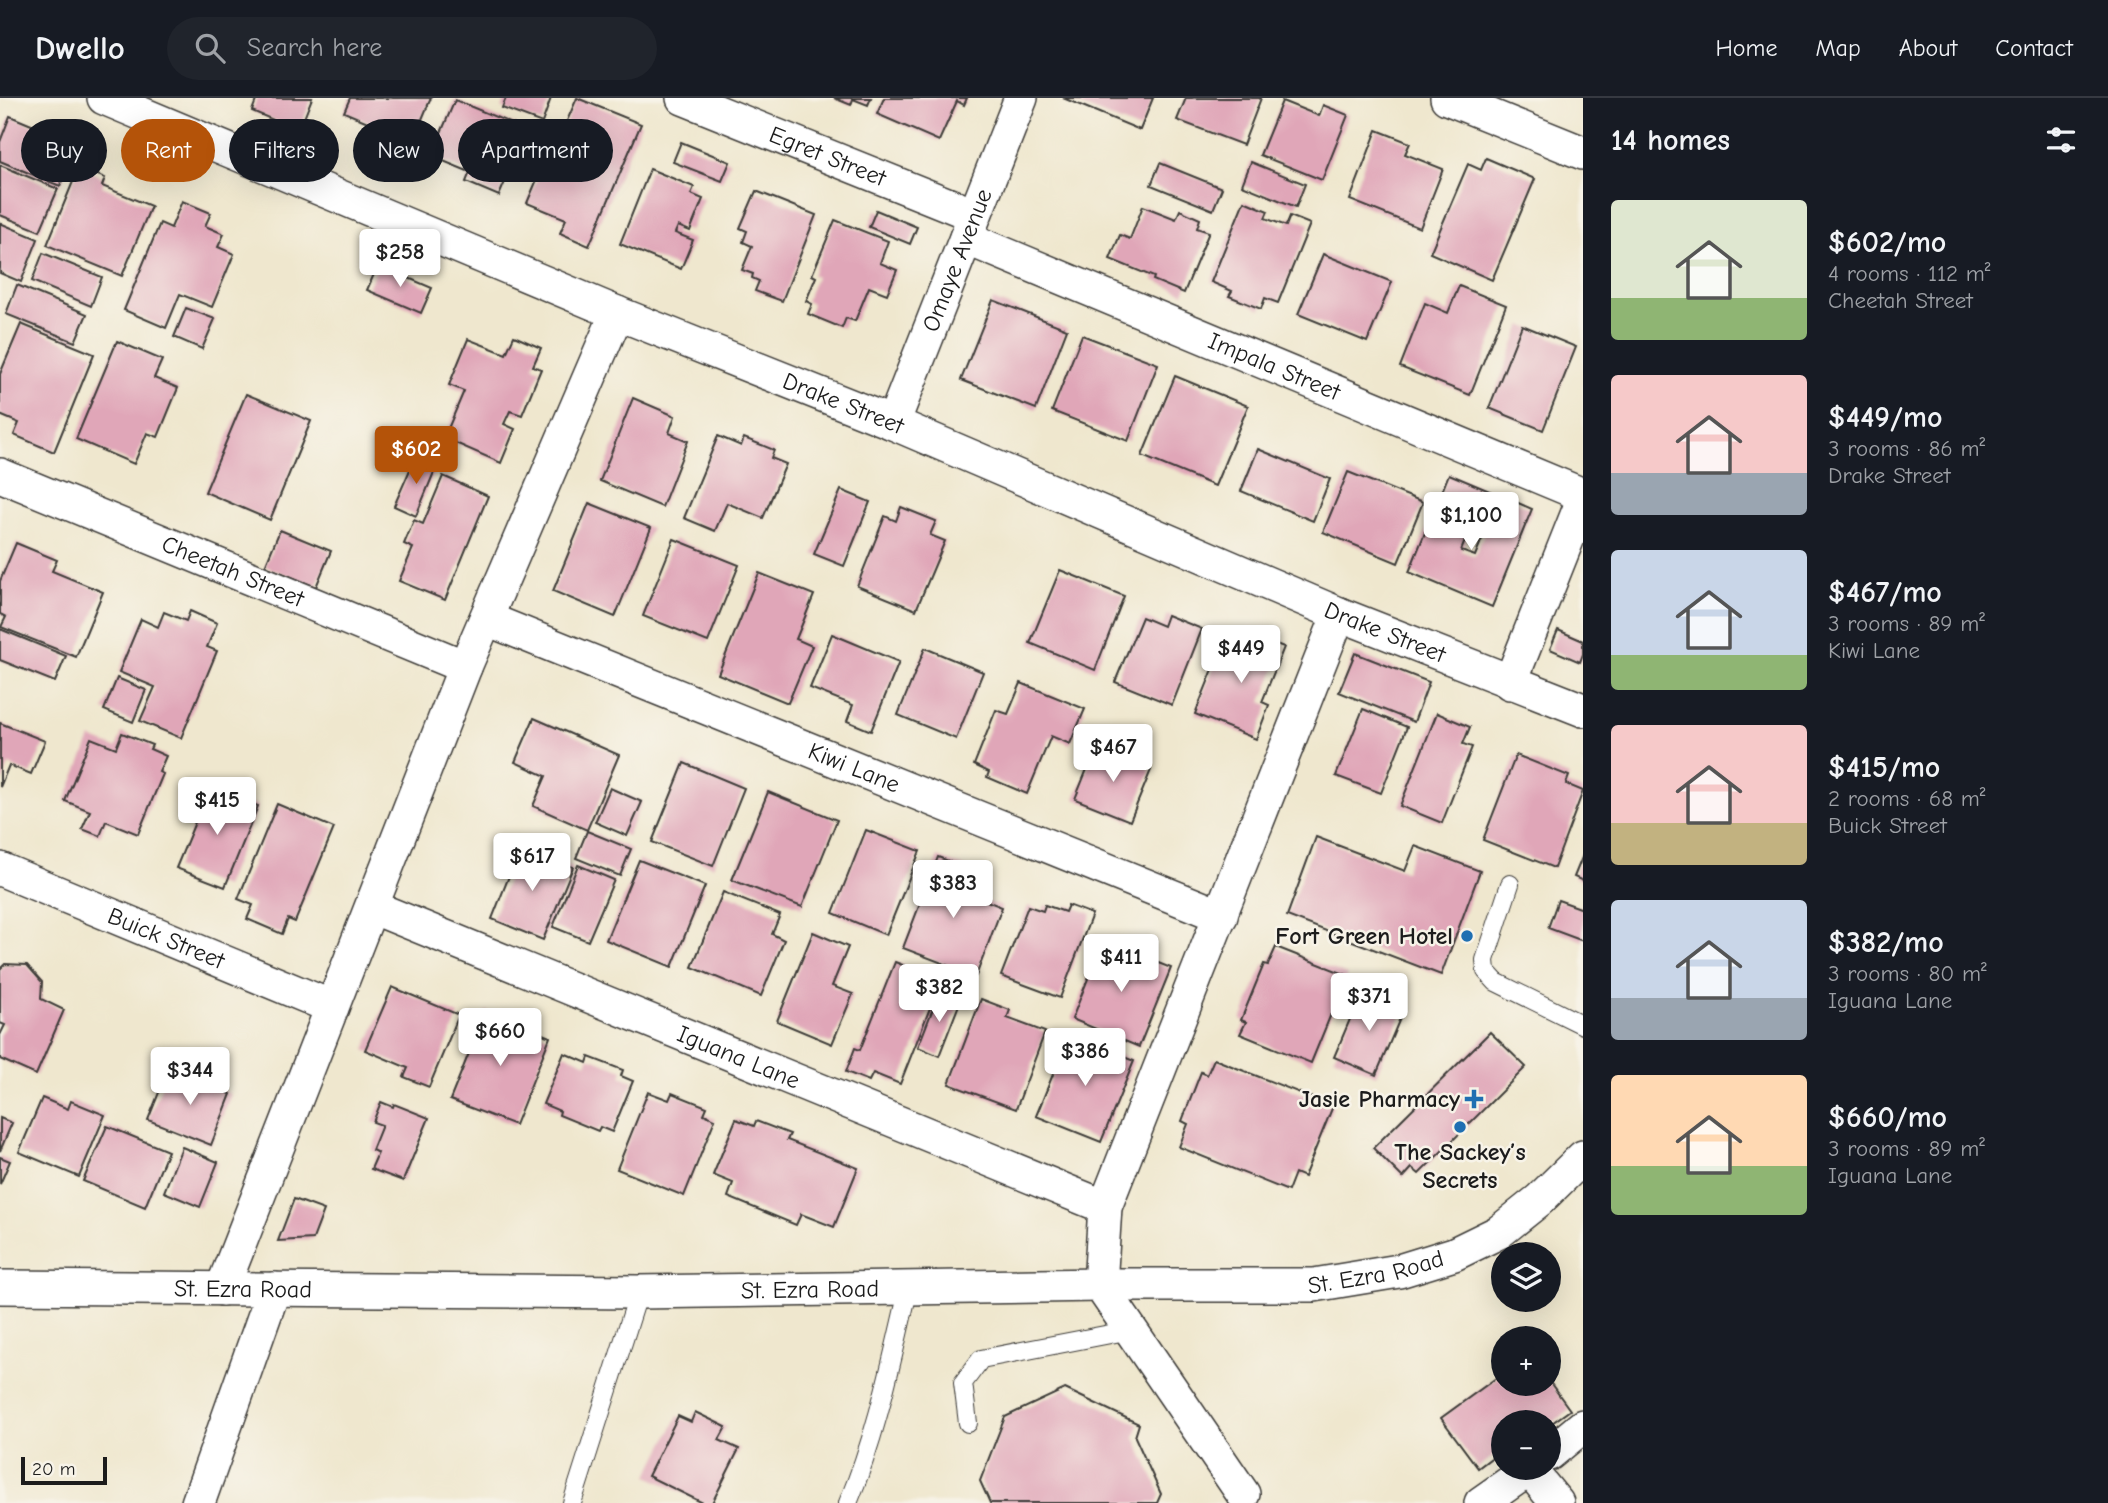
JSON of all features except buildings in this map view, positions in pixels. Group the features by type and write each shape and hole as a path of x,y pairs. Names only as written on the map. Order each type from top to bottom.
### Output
{"street":[{"name":"Drake Street","path":"104,98 617,313 893,423 1339,614 1583,710"},
{"name":"Egret Street","path":"683,98 970,226"},
{"name":"Omaye Avenue","path":"893,423 1021,98"},
{"path":"1447,98 1583,153"},
{"name":"Impala Street","path":"970,226 1583,497"},
{"path":"222,1289 466,667 617,313"},
{"name":"Cheetah Street","path":"0,475 466,667"},
{"path":"1510,683 1583,497"},
{"path":"1242,1494 1100,1285 1105,1207 1339,614"},
{"name":"Kiwi Lane","path":"487,619 1221,916"},
{"name":"Buick Street","path":"0,869 332,1007"},
{"name":"Iguana Lane","path":"372,907 1105,1207"},
{"name":"St. Ezra Road","path":"0,1287 639,1292 1314,1284 1399,1271 1454,1254 1499,1232 1539,1200 1583,1157"},
{"path":"198,1503 274,1289"},
{"path":"1561,1444 1583,1426"},
{"path":"1481,1503 1513,1480"},
{"path":"1545,1480 1557,1503"}],"lane":[{"path":"1510,884 1485,960 1486,971 1496,982 1583,1025"},
{"path":"848,1503 881,1404 909,1287"},
{"path":"572,1503 639,1292"},
{"path":"968,1423 963,1383 981,1359 1131,1330"}],"place":[{"name":"Fort Green Hotel","path":"1467,936"},
{"name":"Jasie Pharmacy","path":"1474,1099"},
{"name":"The Sackey’s Secrets","path":"1460,1127"}]}
